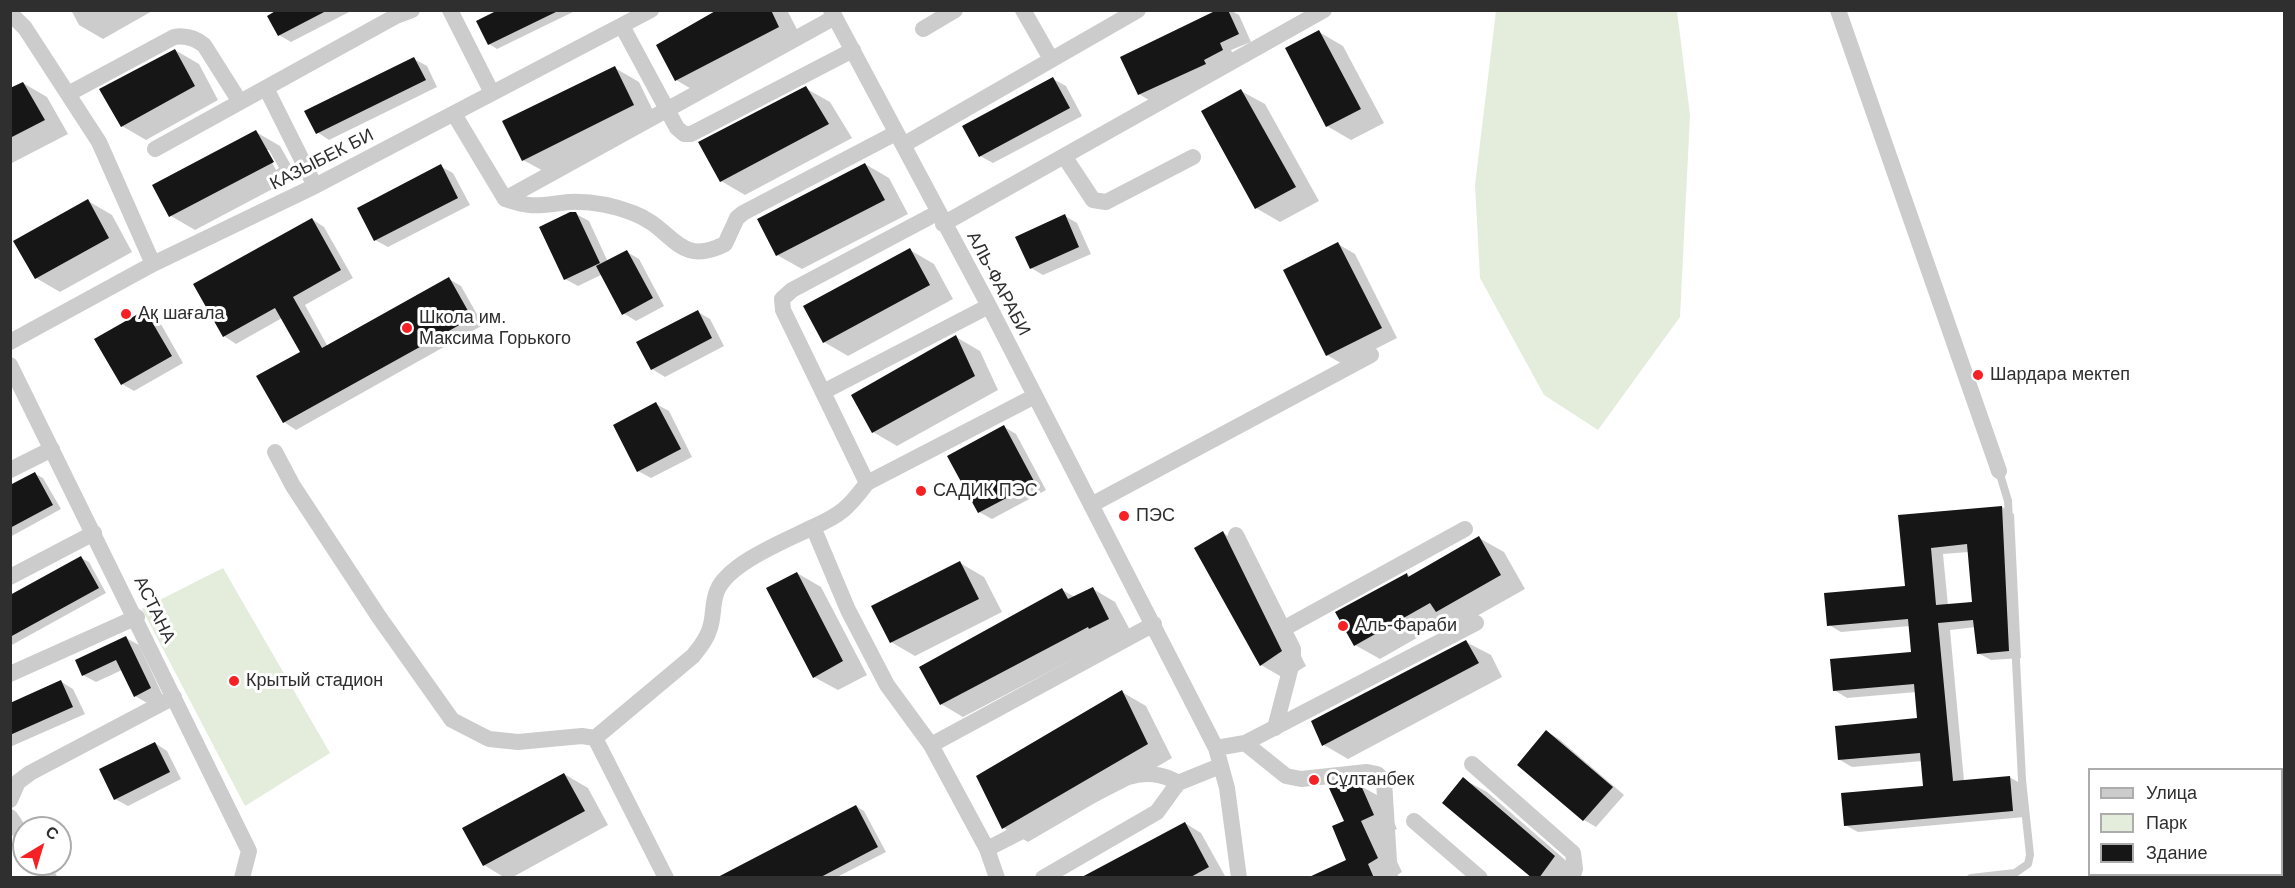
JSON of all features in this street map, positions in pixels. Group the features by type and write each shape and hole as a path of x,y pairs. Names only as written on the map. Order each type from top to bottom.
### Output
{"street":[{"path":"155,149 396,16 412,10"},
{"path":"450,10 492,93"},
{"name":"КАЗЫБЕК БИ","path":"10,342 153,264 315,186 651,10"},
{"path":"923,29 955,10"},
{"path":"1023,10 1051,59"},
{"path":"454,114 505,199 538,207 570,202 605,204 652,221 681,247 701,253 725,244 737,218 742,213 899,139 1138,10"},
{"path":"867,483 783,310 782,299 792,290 1064,156 1324,10"},
{"path":"1838,10 1999,471"},
{"path":"505,199 833,14"},
{"name":"АЛЬ-ФАРАБИ","path":"833,14 989,306 1216,748 1227,788 1239,878"},
{"path":"11,15 25,28 99,142 153,264"},
{"path":"622,26 666,110 677,128 684,134 691,134 853,50"},
{"path":"68,94 174,37 182,36 198,40 204,45 240,102"},
{"path":"266,88 315,186"},
{"path":"1064,156 1094,200 1100,202 1106,202 1193,156"},
{"path":"823,392 989,306"},
{"path":"1091,506 1371,355"},
{"name":"АСТАНА","path":"10,365 136,617 249,851 242,878"},
{"path":"275,452 293,486 379,617 452,720 489,739 518,742 582,736 596,738 693,656 711,627 717,589 732,573 763,552 837,517 856,499 867,483 1035,396"},
{"path":"10,470 52,449"},
{"path":"813,527 848,610 887,686 931,745 987,849 997,878"},
{"path":"1283,629 1465,529"},
{"path":"10,577 94,533"},
{"path":"1236,535 1293,649 1293,658 1275,728"},
{"path":"10,674 136,617"},
{"path":"1216,748 1245,743 1476,623"},
{"path":"931,745 1154,624"},
{"path":"10,800 18,782 30,773 174,697"},
{"path":"596,738 666,878"},
{"path":"1245,743 1268,765 1286,776 1301,779 1367,772 1377,774 1384,781 1390,878"},
{"path":"1472,764 1573,853 1575,869 1572,878"},
{"path":"1043,878 1157,812 1178,783 1220,766"},
{"path":"987,849 1141,772 1169,777 1178,783"},
{"path":"1414,820 1480,878"}],"lane":[{"path":"1971,878 2015,873 2028,864 2030,855 2022,780 2008,501 1999,471"}],"green space":[{"path":"1496,11 1677,11 1690,115 1680,317 1598,430 1544,395 1480,278 1475,185"},
{"name":"Крытый стадион","path":"223,568 330,753 245,806 142,609"}],"building":[{"path":"277,10 328,10 278,36 267,16"},
{"path":"498,10 560,10 488,45 476,21"},
{"path":"717,10 771,10 779,27 675,81 656,45"},
{"path":"1217,10 1228,10 1239,34 1220,43 1223,50 1204,60 1206,64 1138,95 1120,57"},
{"path":"1319,30 1361,109 1326,127 1285,48"},
{"path":"175,49 195,86 121,127 99,89"},
{"path":"414,57 426,80 316,134 304,111"},
{"path":"615,66 634,105 522,161 502,121"},
{"path":"1053,77 1070,108 979,157 962,126"},
{"path":"23,82 45,120 10,138 10,88"},
{"path":"806,86 829,124 720,182 698,142"},
{"path":"1241,89 1296,187 1255,209 1201,111"},
{"path":"256,130 274,162 169,217 152,185"},
{"path":"865,163 885,200 776,256 757,219"},
{"path":"441,164 458,198 374,241 357,208"},
{"path":"88,199 109,238 35,279 13,241"},
{"path":"570,212 576,212 600,263 564,280 539,227"},
{"path":"1065,214 1079,247 1030,269 1015,237"},
{"name":"Школа им. Максима Горького","path":"312,218 341,270 293,297 322,348 449,277 472,318 283,423 256,376 300,352 275,308 223,337 193,284"},
{"path":"1338,242 1382,328 1326,356 1283,270"},
{"path":"910,248 930,285 823,343 803,306"},
{"path":"627,250 653,298 622,315 596,266"},
{"path":"145,310 172,356 121,385 94,339"},
{"path":"698,310 712,338 651,370 636,342"},
{"path":"956,335 975,376 872,433 851,395"},
{"path":"656,402 681,449 637,472 613,425"},
{"path":"1004,425 1035,483 978,513 947,456"},
{"path":"35,472 53,505 10,528 10,485"},
{"path":"2002,506 2009,651 1977,654 1973,620 1938,623 1953,781 2010,776 2013,811 1844,826 1841,793 1923,786 1920,753 1838,760 1835,726 1917,718 1914,684 1833,691 1830,659 1911,652 1908,619 1827,626 1824,593 1905,586 1898,515","holes":["1967,544 1972,602 1936,605 1931,548"]},
{"path":"1223,531 1282,651 1260,666 1194,548"},
{"path":"1479,536 1501,575 1436,612 1430,603 1354,646 1335,612 1407,573 1408,577"},
{"path":"81,556 99,588 10,637 10,595"},
{"path":"960,561 979,599 890,643 871,606"},
{"path":"797,572 843,661 813,678 766,588"},
{"path":"1093,587 1109,619 1089,629 1088,627 940,705 919,667 1062,588 1068,599"},
{"path":"126,636 151,688 134,697 116,660 82,676 75,660"},
{"path":"1466,640 1479,663 1322,746 1311,721"},
{"path":"61,680 73,707 10,735 10,703"},
{"path":"1122,690 1148,744 1002,829 976,776"},
{"path":"1546,730 1613,787 1583,821 1517,765"},
{"path":"155,742 170,772 114,800 99,769"},
{"path":"564,773 585,811 483,866 462,828"},
{"path":"1463,777 1555,856 1539,878 1532,878 1442,803"},
{"path":"1360,783 1374,815 1361,821 1378,858 1368,864 1374,878 1307,878 1346,860 1332,826 1344,821 1329,788"},
{"path":"856,805 878,847 819,878 716,878"},
{"path":"1185,822 1209,867 1189,878 1080,878"}],"place":[{"name":"Ақ шағала","path":"126,314"},
{"name":"Школа им. Максима Горького","path":"407,328"},
{"name":"Шардара мектеп","path":"1978,375"},
{"name":"САДИК ПЭС","path":"921,491"},
{"name":"ПЭС","path":"1124,516"},
{"name":"Аль-Фараби","path":"1343,626"},
{"name":"Крытый стадион","path":"234,681"},
{"name":"Сұлтанбек","path":"1314,780"}]}
